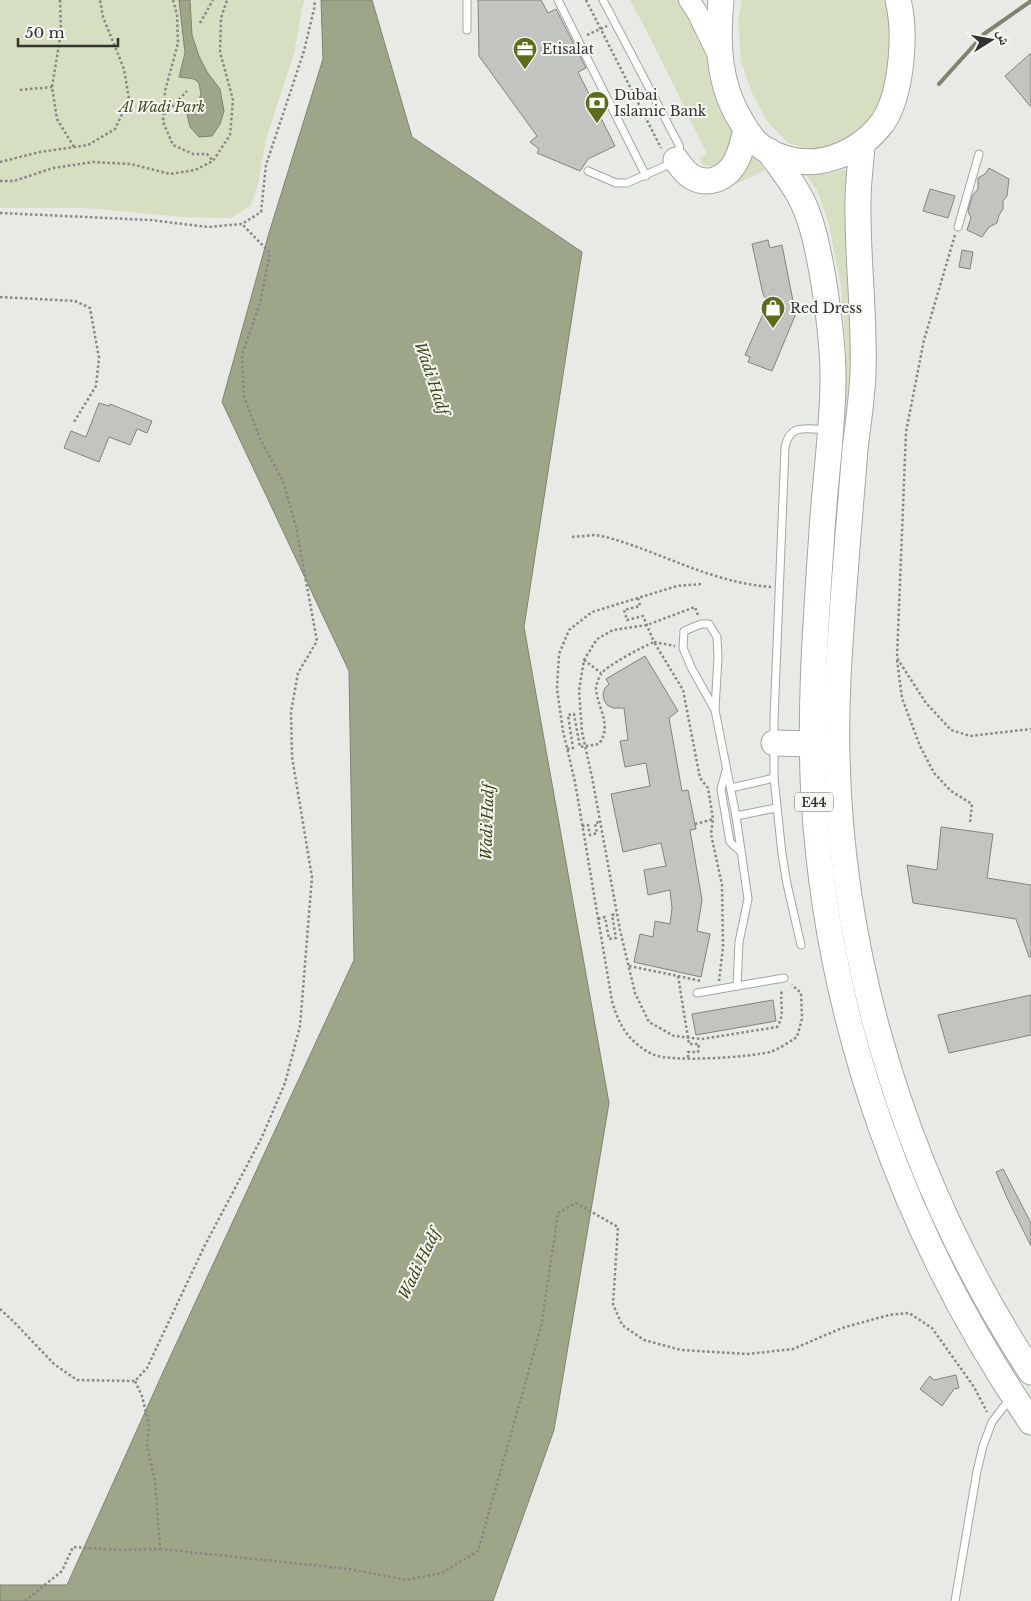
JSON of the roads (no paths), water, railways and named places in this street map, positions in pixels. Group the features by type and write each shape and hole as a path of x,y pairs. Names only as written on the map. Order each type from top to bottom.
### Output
{"highway":[{"path":"721,0 718,30 723,79 729,97 746,130 768,152 786,159 807,163 827,160 845,154 862,144 884,121 897,90 903,43 902,14 898,0"},
{"path":"678,155 688,174 696,179 714,181 724,177 738,157 746,130"},
{"name":"E44","path":"862,144 858,201 862,305 862,374 838,679 837,764 845,873 861,964 874,1020 890,1074 921,1162 960,1247 1009,1338 1031,1372"},
{"name":"E44","path":"768,152 800,197 809,220 819,255 830,316 833,378 814,674 813,744 816,825 827,919 850,1026 865,1082 897,1170 937,1261 985,1349 1012,1395 1031,1422"},
{"path":"830,431 857,433"},
{"path":"774,743 813,744"}],"main road":[{"path":"689,0 720,58"}],"lane":[{"path":"467,0 467,30"},
{"path":"558,0 646,176"},
{"path":"588,171 610,181 622,184 628,183 646,176 678,155 679,145 603,0"},
{"path":"958,227 979,154"},
{"path":"801,945 787,884 776,808 774,778 787,440 792,433 799,429 830,431"},
{"path":"716,710 692,669 683,648 684,631 701,624 709,624 717,638 716,710 736,816 748,899 739,942 737,986"},
{"path":"726,768 721,789 725,816 730,842 741,852"},
{"path":"731,788 774,778"},
{"path":"736,816 776,808"},
{"path":"697,993 784,978"},
{"path":"955,1601 983,1446 992,1422 1012,1395"}],"water":[{"path":"179,0 190,0 192,35 199,56 207,72 220,89 224,111 220,124 212,136 199,137 190,127 187,114 195,106 201,95 199,83 194,79 179,77 185,53"},
{"name":"Wadi Hadf","path":"321,0 372,0 412,137 582,252 524,627 609,1103 554,1430 493,1601 0,1601 0,1585 67,1585 354,960 349,671 222,402 269,233 323,59"}],"waterway":[{"path":"939,84 984,34 1031,1"}],"place":[{"name":"Etisalat","path":"525,70"},
{"name":"Dubai Islamic Bank","path":"597,124"},
{"name":"Red Dress","path":"773,329"}],"park label":[{"name":"Al Wadi Park","path":"162,107"}]}
